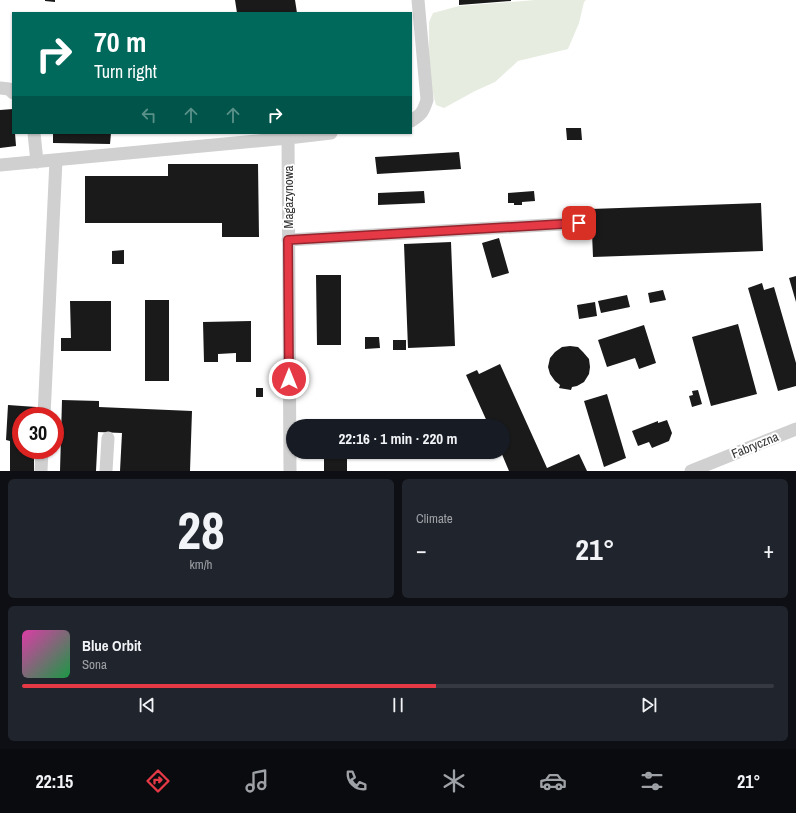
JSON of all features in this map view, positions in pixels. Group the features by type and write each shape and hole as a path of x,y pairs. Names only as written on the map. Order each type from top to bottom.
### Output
{"street":[{"path":"412,120 424,111 427,100 418,0"},
{"path":"0,88 9,89 12,92"},
{"path":"34,134 37,162"},
{"path":"0,166 322,134"},
{"name":"Magazynowa","path":"288,138 290,471"},
{"path":"44,407 56,160"},
{"path":"288,240 579,223"},
{"name":"Fabryczna","path":"691,471 796,429"},
{"path":"106,471 108,438"},
{"path":"41,471 42,459"}],"shaded area":[{"path":"535,0 586,0 584,2 579,23 568,49 518,61 495,82 444,108 436,105 432,90 429,64 429,22 433,13 459,6"}],"building":[{"path":"55,0 55,2 45,1"},
{"path":"235,0 295,0 297,12 237,12"},
{"path":"459,0 511,0 511,1 459,5"},
{"path":"12,109 12,134 15,134 16,146 0,148 0,110"},
{"path":"566,128 581,128 582,140 567,140"},
{"path":"53,134 111,134 110,144 53,143"},
{"path":"459,152 461,169 377,174 375,157"},
{"path":"168,164 258,164 259,237 222,237 222,223 85,223 85,176 168,176"},
{"path":"424,191 425,203 378,205 378,193"},
{"path":"534,191 535,201 522,202 522,205 508,203 508,193"},
{"path":"761,203 763,251 593,257 591,209"},
{"path":"499,238 509,273 492,278 482,243"},
{"path":"451,242 455,346 408,348 404,244"},
{"path":"124,250 124,264 112,264 112,251"},
{"path":"316,275 341,275 341,345 317,345"},
{"path":"796,276 796,302 789,278"},
{"path":"762,283 764,290 774,287 796,363 796,386 778,391 748,288"},
{"path":"663,290 666,300 650,303 648,293"},
{"path":"627,295 630,307 601,313 598,301"},
{"path":"145,300 169,300 169,381 145,381"},
{"path":"70,301 111,301 111,351 61,351 61,338 71,338"},
{"path":"595,302 597,316 579,319 577,305"},
{"path":"251,321 251,362 236,362 236,353 218,354 218,362 204,362 203,322"},
{"path":"738,324 757,394 711,406 692,337"},
{"path":"644,325 656,363 639,369 635,358 607,367 598,340"},
{"path":"365,337 379,337 380,348 365,349"},
{"path":"393,340 406,340 406,350 393,350"},
{"path":"562,347 578,347 583,352 589,359 590,367 589,374 584,382 572,387 571,390 559,388 560,385 550,374 548,367 550,358 555,352"},
{"path":"500,364 547,468 579,454 587,471 509,471 504,459 510,459 510,419 486,419 466,375 477,370 479,374"},
{"path":"256,388 263,388 263,397 256,397"},
{"path":"698,390 702,404 692,407 689,396 693,395 692,391"},
{"path":"607,394 626,458 604,467 584,401"},
{"path":"62,400 99,401 99,407 192,411 190,471 120,471 122,433 98,432 96,471 60,471 60,459 64,459 64,407 62,407"},
{"path":"8,405 36,407 12,407 12,459 34,459 34,471 10,471 10,441 6,440"},
{"path":"667,420 672,433 669,441 652,448 649,442 638,446 632,431 658,421 658,423"},
{"path":"324,459 347,459 347,471 324,471"}],"route":[{"path":"289,379 288,240 579,223"}]}
